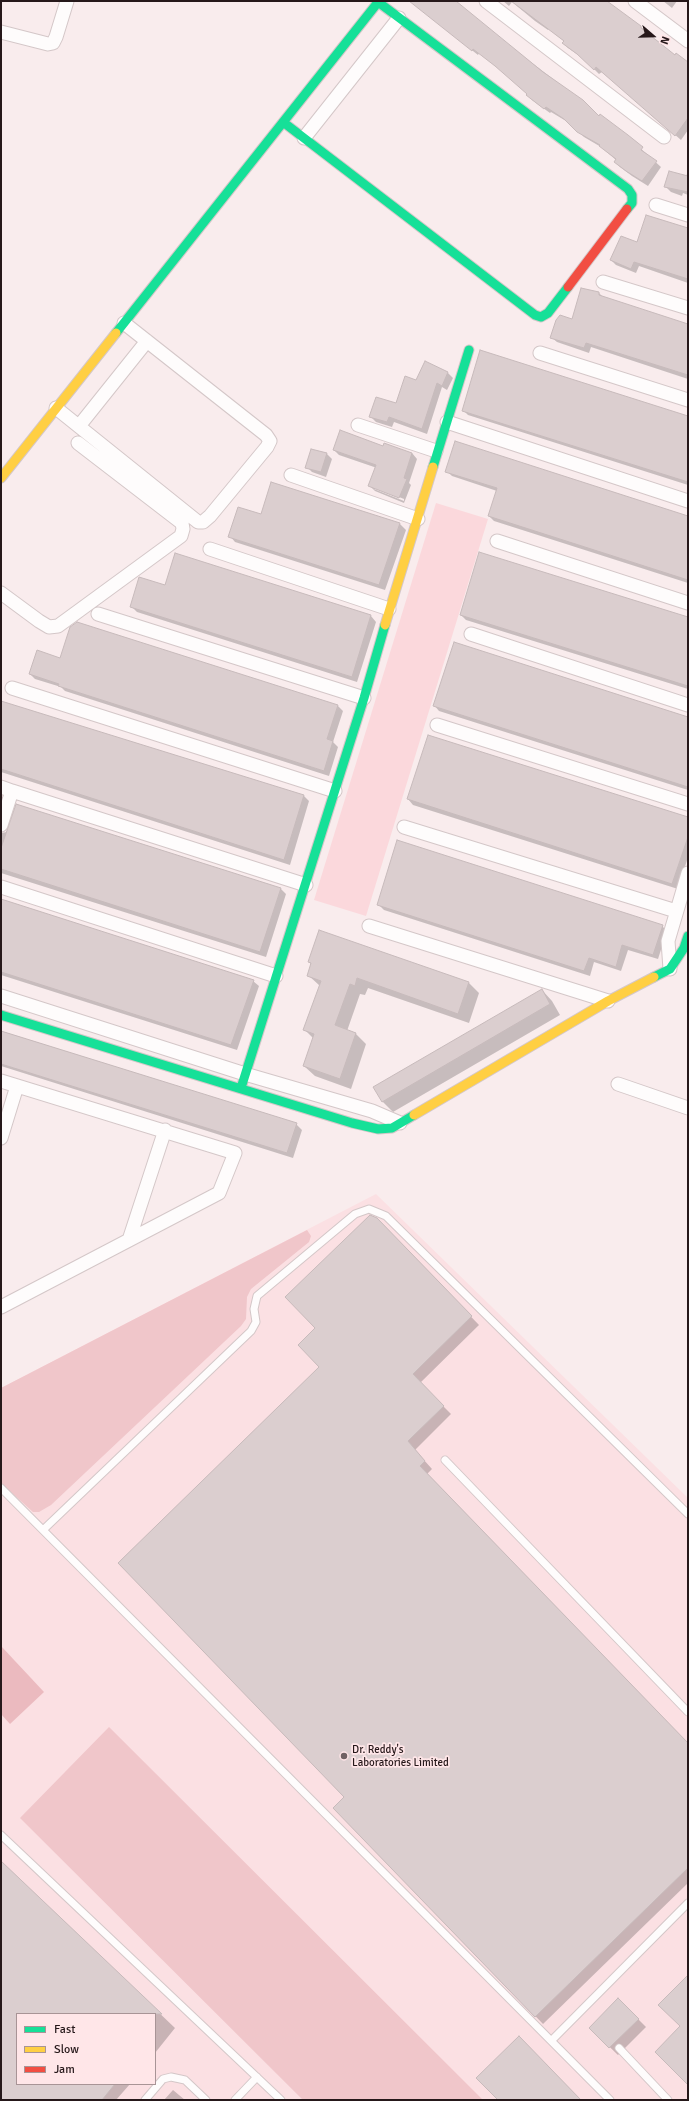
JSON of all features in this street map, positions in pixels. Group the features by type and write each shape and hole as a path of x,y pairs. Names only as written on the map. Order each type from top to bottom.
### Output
{"street":[{"path":"1,32 48,44 53,43 56,38 67,1"},
{"path":"486,1 664,137"},
{"path":"635,1 688,41"},
{"path":"1,478 283,122 379,2 628,189 632,195 632,203 548,313 541,317 535,315 283,122"},
{"path":"304,138 399,18"},
{"path":"656,205 688,215"},
{"path":"603,282 688,308"},
{"path":"56,408 198,522 203,522 210,516 267,447 270,441 266,435 124,323"},
{"path":"78,426 147,341"},
{"path":"242,1088 245,1074 364,698 389,609 418,519 436,451 447,422 469,350"},
{"path":"540,353 688,400"},
{"path":"447,422 688,501"},
{"path":"358,425 436,451"},
{"path":"1,593 49,627 58,626 181,536 183,529 182,523 78,443"},
{"path":"291,475 418,519"},
{"path":"497,541 688,603"},
{"path":"210,549 389,609"},
{"path":"98,614 364,698"},
{"path":"471,634 688,705"},
{"path":"12,688 335,791"},
{"path":"437,725 688,804"},
{"path":"1,825 6,789 306,885"},
{"path":"404,827 676,911"},
{"path":"670,968 668,941 688,873"},
{"path":"1,887 276,976"},
{"path":"369,926 608,1001"},
{"path":"1,1015 352,1123 378,1129 392,1128 608,1001 670,968 684,948 688,936"},
{"path":"1,996 245,1074 372,1111 400,1123"},
{"path":"1,1081 235,1152 220,1193 1,1307"},
{"path":"618,1084 688,1108"},
{"path":"1,1138 17,1086"},
{"path":"129,1240 165,1130"}],"lane":[{"path":"43,1530 251,1332 256,1322 254,1309 257,1296 355,1214 368,1209 386,1216 688,1514"},
{"path":"445,1460 688,1712"},
{"path":"1,1488 552,2040 610,2100"},
{"path":"1,1835 281,2100"},
{"path":"552,2040 688,1903"},
{"path":"619,2048 668,2100"},
{"path":"234,2100 257,2077"},
{"path":"145,2100 163,2079 171,2078 185,2080 206,2100"}],"shaded area":[{"path":"436,503 488,519 366,916 314,900"},
{"name":"Dr. Reddy's Laboratories Limited","path":"376,1194 688,1498 688,2100 1,2100 1,1388"},
{"path":"307,1230 311,1236 309,1242 251,1289 247,1297 246,1319 241,1326 51,1505 39,1512 33,1512 1,1483 1,1388"},
{"path":"1,1646 44,1692 10,1724 1,1714"},
{"path":"109,1727 483,2100 303,2100 20,1818"}],"building":[{"path":"409,1 456,1 543,72 583,100 599,116 600,114 628,135 643,147 641,150 657,161 642,181 626,171 614,162 616,159 599,146 600,145 577,132 564,119 546,107 544,109 526,95 527,94 495,66 473,49 472,51"},
{"path":"511,1 607,1 641,26 641,28 675,55 676,53 688,62 688,118 675,136 596,67 594,70 577,54 562,43 564,41"},
{"path":"669,171 688,176 688,192 664,187"},
{"path":"646,215 688,228 688,279 634,262 631,269 610,260 621,236 637,242"},
{"path":"581,288 599,292 599,295 688,324 688,375 586,343 584,348 550,338 556,320 560,315 572,319"},
{"path":"480,350 688,416 688,482 462,411"},
{"path":"425,361 448,372 442,386 437,383 422,429 389,417 387,422 369,417 376,397 396,403 405,376 416,380"},
{"path":"340,430 383,446 384,443 412,453 404,478 407,479 399,498 368,486 376,465 333,450"},
{"path":"455,441 688,516 688,580 488,516 497,488 445,472"},
{"path":"311,449 327,453 321,472 305,468"},
{"path":"271,482 400,523 379,585 228,537 238,507 261,514"},
{"path":"479,552 688,617 688,686 460,615"},
{"path":"175,553 371,615 352,677 130,607 139,577 165,585"},
{"path":"77,622 338,705 327,739 333,741 324,771 58,686 59,684 29,674 37,650 60,658 70,627"},
{"path":"454,642 688,717 688,787 433,706"},
{"path":"1,701 304,795 284,860 1,769"},
{"path":"428,735 688,817 688,837 672,884 407,799"},
{"path":"16,804 281,888 260,952 1,869 1,848"},
{"path":"397,840 663,925 653,955 622,945 616,967 589,958 584,971 377,905"},
{"path":"1,899 254,980 231,1045 1,972"},
{"path":"319,930 469,982 458,1014 357,978 355,986 350,984 335,1025 356,1033 340,1079 303,1066 314,1034 303,1030 321,981 307,976 311,963 308,962"},
{"path":"542,989 550,1004 382,1102 373,1087"},
{"path":"1,1031 297,1123 287,1153 1,1064"},
{"path":"370,1215 377,1218 472,1316 413,1374 444,1406 408,1441 425,1461 420,1466 688,1743 688,1868 535,2017 333,1808 344,1797 118,1563 319,1367 298,1345 315,1328 285,1297"},
{"path":"1,1861 162,2014 16,2013 16,2085 114,2085 102,2100 1,2100"},
{"path":"688,1975 688,2085 655,2052 680,2026 658,2005"},
{"path":"618,1998 639,2019 609,2048 589,2028"},
{"path":"519,2036 581,2100 498,2100 476,2078"}],"traffic: fast":[{"path":"116,333 379,1"},
{"path":"378,2 628,189 632,195 632,203 627,209"},
{"path":"283,122 535,315 541,317 548,313 568,287"},
{"path":"433,467 469,350"},
{"path":"241,1088 364,698 385,625"},
{"path":"654,977 670,969 684,948 688,936"},
{"path":"1,1015 352,1123 378,1129 392,1128 414,1115"}],"traffic: slow":[{"path":"1,478 116,333"},
{"path":"385,625 433,467"},
{"path":"414,1115 608,1001 654,977"}],"traffic: jam":[{"path":"568,287 627,209"}],"place":[{"name":"Dr. Reddy's Laboratories Limited","path":"344,1756"}]}
